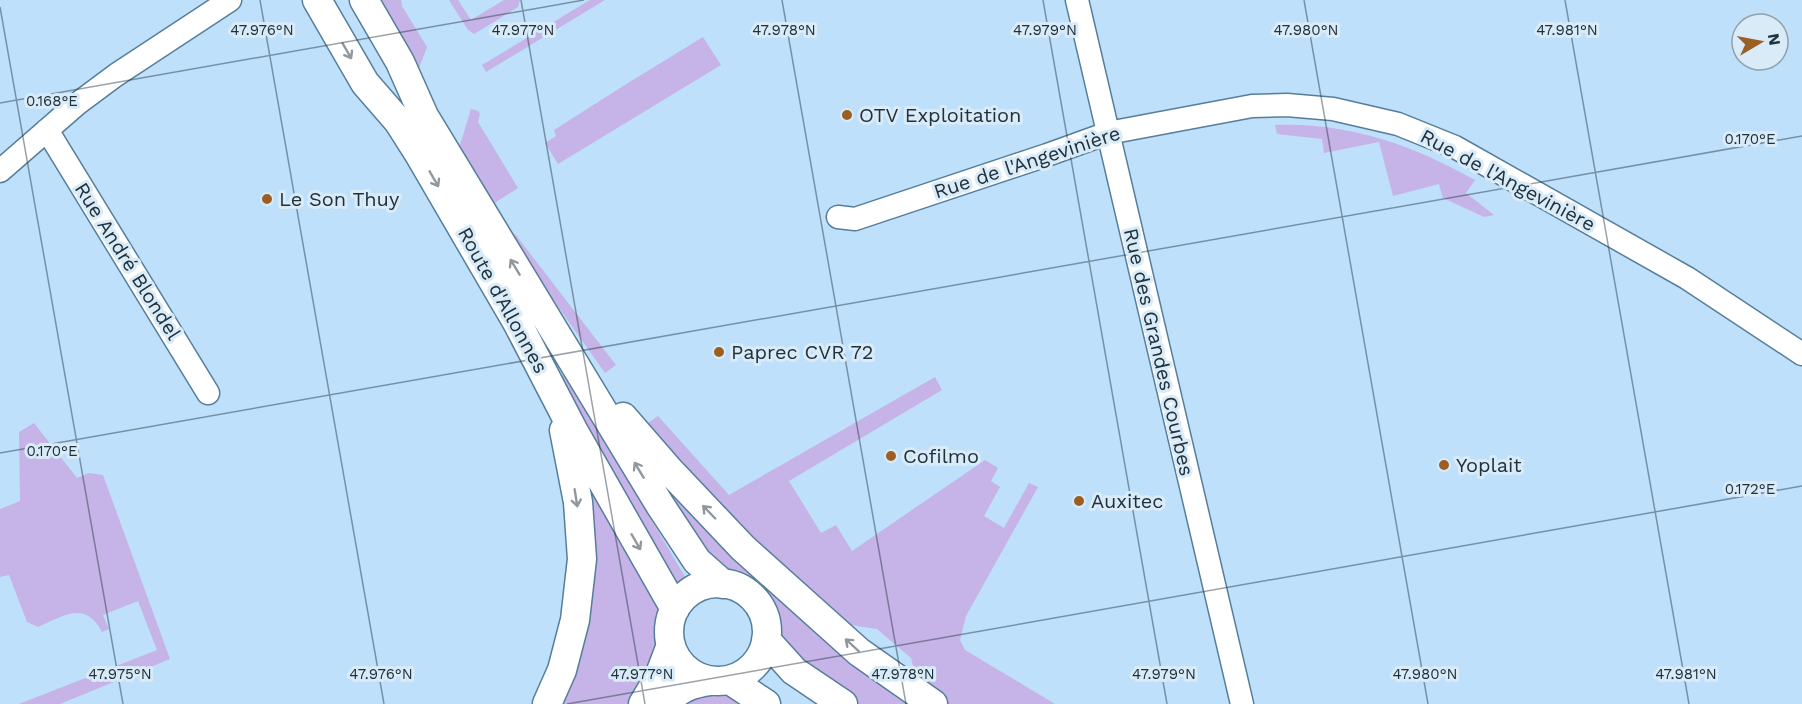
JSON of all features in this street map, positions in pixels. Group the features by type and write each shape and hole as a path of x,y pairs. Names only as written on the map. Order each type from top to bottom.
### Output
{"main road":[{"name":"Route d'Allonnes","path":"318,0 365,83 398,121 419,154 510,310 573,430 675,609"},
{"name":"Route d'Allonnes","path":"364,0 400,62 424,116 660,505 697,561 723,584"},
{"path":"540,309 629,424 743,548 859,652 933,704"},
{"path":"547,380 563,424 578,502 582,559 575,620 562,670 547,704"},
{"path":"665,704 674,694 691,684 720,680 745,673 755,666 762,653 767,630 762,610 749,593 732,585 723,584 700,586 683,598 675,609 669,627 671,645 679,662 693,674 720,680 766,704"},
{"path":"766,640 794,671 843,704"},
{"path":"643,704 658,679 671,645"}],"street":[{"path":"0,171 116,75 230,0"},
{"name":"Rue des Grandes Courbes","path":"1077,0 1242,704"},
{"name":"Rue de l'Angevinière","path":"838,217 855,219 1108,133 1252,106 1287,105 1333,109 1398,124 1455,147 1668,267 1802,354"},
{"name":"Rue André Blondel","path":"47,130 208,393"}],"shaded area":[{"path":"381,0 401,0 402,6 427,47 418,71 385,12"},
{"path":"449,0 458,0 471,20 504,0 520,0 518,7 474,34 468,30"},
{"path":"590,0 605,0 486,72 482,65"},
{"path":"703,37 721,65 558,164 545,143 556,136 554,130"},
{"path":"471,109 480,114 478,122 518,188 493,204 459,148"},
{"path":"1275,125 1328,127 1354,132 1379,138 1428,156 1475,180 1466,193 1494,215 1484,217 1443,198 1439,184 1393,196 1379,142 1324,153 1322,139 1277,134"},
{"path":"515,234 616,365 605,373 508,236"},
{"path":"543,355 569,382 693,590 683,599 673,616 669,636 643,704 547,704 582,559"},
{"path":"935,377 942,390 789,481 821,533 836,525 852,551 985,460 998,468 991,481 1000,487 984,516 1004,528 1029,483 1038,487 966,616 960,640 965,650 1055,704 948,704 918,685 911,658 877,629 844,624 765,555 644,426 658,416 729,495"},
{"path":"34,423 77,478 89,473 103,475 170,659 60,704 19,704 157,650 138,601 103,615 109,629 102,632 95,622 81,613 65,615 38,627 27,622 9,575 0,577 0,509 20,501 19,432"},
{"path":"629,424 933,704 843,704 767,630 762,611 749,593 723,584"},
{"path":"711,681 766,704 665,704"}],"place":[{"name":"OTV Exploitation","path":"847,115"},
{"name":"Le Son Thuy","path":"267,199"},
{"name":"Paprec CVR 72","path":"719,352"},
{"name":"Cofilmo","path":"891,456"},
{"name":"Yoplait","path":"1444,465"},
{"name":"Auxitec","path":"1079,501"}]}
